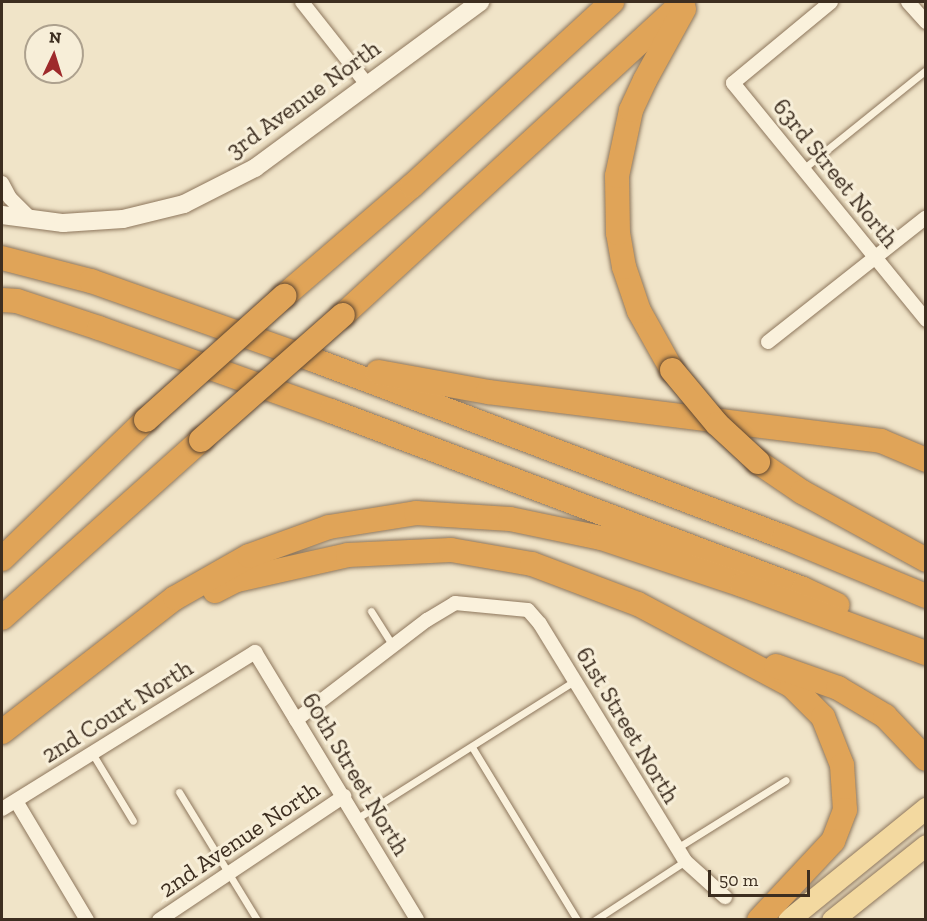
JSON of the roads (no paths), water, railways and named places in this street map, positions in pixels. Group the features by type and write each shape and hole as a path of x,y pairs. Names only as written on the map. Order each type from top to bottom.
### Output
{"highway":[{"path":"2,559 146,420 284,296 412,186 612,2"},
{"path":"2,618 343,315 683,2"},
{"path":"688,2 638,94 626,127 619,159 617,205 621,253 628,282 646,326 672,370 717,424 758,462 802,492 926,560"},
{"path":"2,258 91,281 314,360 784,537 926,596"},
{"path":"2,300 17,301 99,328 331,411 803,589 926,644"},
{"path":"314,360 488,392 881,441 926,460"},
{"path":"2,732 175,598 249,556 329,527 416,513 510,519 601,538 742,585 926,653"},
{"path":"2,545 36,527"},
{"path":"124,637 237,580 348,555 451,550 532,564 638,604 792,686 823,717 842,765 845,810 833,841 759,920"},
{"path":"739,657 786,668 838,688 885,716 926,759"}],"main road":[{"path":"788,920 926,808"},
{"path":"843,914 926,845"}],"street":[{"path":"302,2 366,84"},
{"name":"3rd Avenue North","path":"2,215 63,223 123,219 184,204 255,168 480,2"},
{"name":"63rd Street North","path":"831,2 734,83 926,320"},
{"path":"908,2 926,22"},
{"path":"2,183 10,198 30,218"},
{"path":"768,342 926,218"},
{"name":"61st Street North","path":"393,646 427,620 455,603 528,610 540,624 685,861 725,897"},
{"path":"296,720 393,646"},
{"name":"60th Street North","path":"255,652 417,920"},
{"name":"2nd Court North","path":"2,809 255,652"},
{"name":"2nd Avenue North","path":"159,920 344,796"},
{"path":"16,801 87,920"}],"lane":[{"path":"804,169 926,70"},
{"path":"371,611 393,646"},
{"path":"356,819 574,681"},
{"path":"472,747 577,920"},
{"path":"92,753 133,821"},
{"path":"677,848 786,780"},
{"path":"179,792 257,920"},
{"path":"595,920 685,861"}]}
